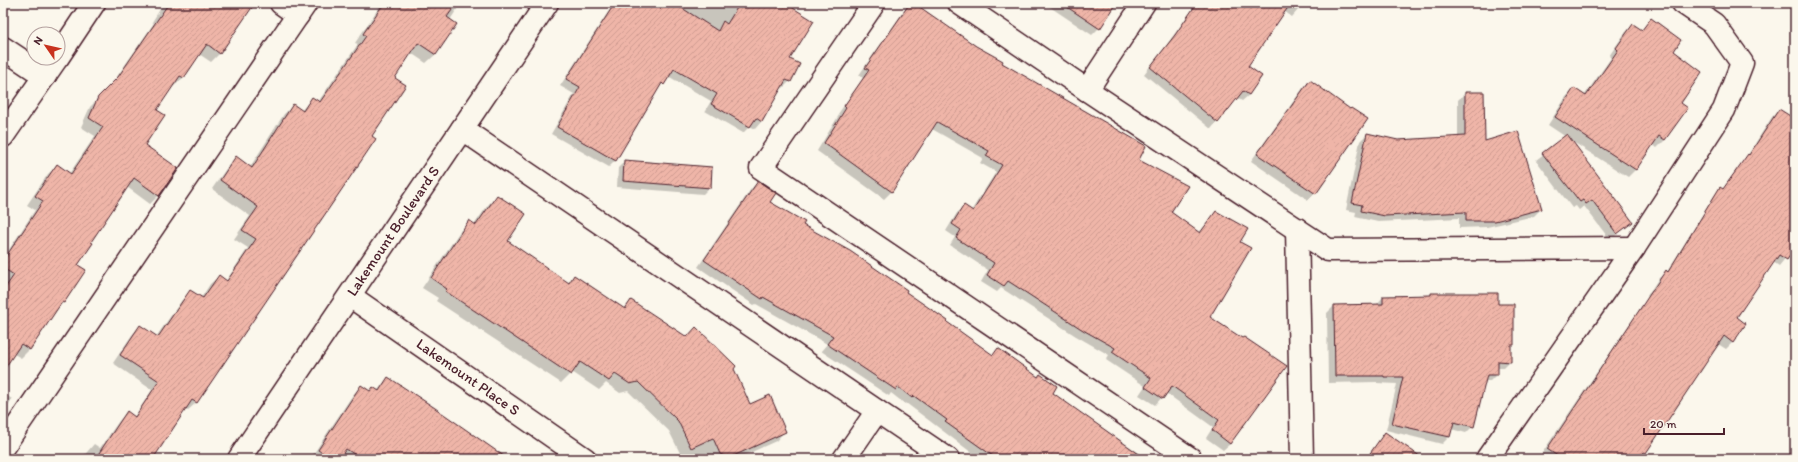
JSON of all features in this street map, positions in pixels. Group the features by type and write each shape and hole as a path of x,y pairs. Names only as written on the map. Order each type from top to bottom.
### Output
{"street":[{"path":"66,45 94,3"},
{"name":"Lakemount Boulevard S","path":"241,458 547,3"},
{"path":"874,3 761,168 1190,459"},
{"path":"959,3 1328,250 1634,248"},
{"path":"1087,90 1144,3"},
{"path":"1487,459 1634,248 1724,110 1742,63 1714,24 1683,3"},
{"path":"3,447 295,7"},
{"path":"3,48 45,76"},
{"path":"3,136 52,66"},
{"path":"462,128 948,459"},
{"path":"1297,229 1302,459"},
{"name":"Lakemount Place S","path":"350,296 585,459"},
{"path":"844,459 877,411"}],"building":[{"path":"169,3 255,3 220,54 207,44 184,78 180,76 157,110 165,115 145,145 178,168 159,196 134,178 91,242 93,243 78,265 86,270 64,303 62,302 30,350 21,344 3,371 3,291 14,275 3,268 3,261 43,201 35,196 57,164 71,174 103,127 89,118 98,97 118,77"},
{"path":"384,3 457,3 447,17 457,24 436,55 418,43 395,78 406,85 372,136 376,139 197,403 192,400 153,459 95,459 127,411 135,417 159,381 120,355 140,325 158,337 190,290 203,298 219,275 227,281 256,239 242,230 258,207 220,180 236,156 252,168 293,104 303,111 312,97 320,102 366,36 363,34"},
{"path":"615,3 674,3 718,31 723,21 727,24 740,3 785,3 814,21 790,59 800,64 791,82 786,80 762,122 756,118 750,127 711,104 717,94 674,69 664,85 662,83 616,161 557,127 580,87 566,79"},
{"path":"910,3 914,3 976,46 1003,61 1002,63 1146,146 1139,160 1188,186 1171,212 1200,233 1216,211 1248,229 1240,242 1251,248 1210,317 1242,338 1244,337 1287,366 1230,444 1212,430 1219,420 1172,386 1163,399 1145,387 1151,378 1112,352 1115,348 1083,330 1008,281 1004,286 987,275 994,263 956,238 961,230 952,224 964,205 973,211 1002,165 986,156 989,151 937,122 892,192 824,143 846,108 844,106 869,70 865,68"},
{"path":"1061,3 1117,3 1100,29"},
{"path":"1197,3 1291,3 1248,66 1262,76 1249,95 1243,91 1218,123 1150,67 1175,35"},
{"path":"1651,18 1681,40 1674,51 1702,72 1681,103 1688,108 1665,140 1659,136 1636,170 1555,117 1574,88 1586,96 1618,50 1616,48 1633,24 1642,30"},
{"path":"1310,80 1350,109 1351,108 1368,119 1316,194 1257,154"},
{"path":"1465,92 1484,92 1485,141 1518,131 1542,209 1495,221 1466,221 1466,212 1385,216 1361,211 1362,205 1352,203 1367,133 1398,140 1465,136"},
{"path":"1779,109 1795,119 1795,248 1787,260 1779,255 1737,317 1746,324 1733,343 1724,336 1646,453 1644,452 1640,459 1562,459 1547,449 1666,270 1668,272 1720,187 1723,189 1748,154 1749,155"},
{"path":"1567,134 1633,222 1617,234 1592,200 1586,204 1583,200 1580,202 1542,153"},
{"path":"624,160 712,167 711,188 623,181"},
{"path":"758,181 776,193 770,202 805,222 803,225 850,251 907,290 906,292 993,355 998,348 1038,377 1040,374 1057,386 1053,393 1146,459 997,459 945,422 947,420 914,396 912,398 898,387 896,390 827,344 833,336 763,297 762,299 704,260"},
{"path":"497,195 526,214 508,241 569,283 574,275 625,309 631,300 687,337 696,327 736,366 734,369 750,404 770,395 786,432 729,458 720,454 713,438 691,448 678,421 638,382 630,384 615,374 609,381 580,362 571,375 445,291 447,289 431,278 469,220 476,225"},
{"path":"1431,293 1498,293 1498,304 1514,304 1514,345 1511,345 1511,362 1498,361 1498,375 1487,375 1474,427 1454,422 1450,437 1392,424 1403,377 1335,376 1334,305 1383,304 1383,296 1431,295"},
{"path":"388,377 508,459 362,459 346,449 339,459 331,459 318,450 361,385 370,391 373,387 379,391"},
{"path":"1385,432 1424,459 1366,459"}]}
